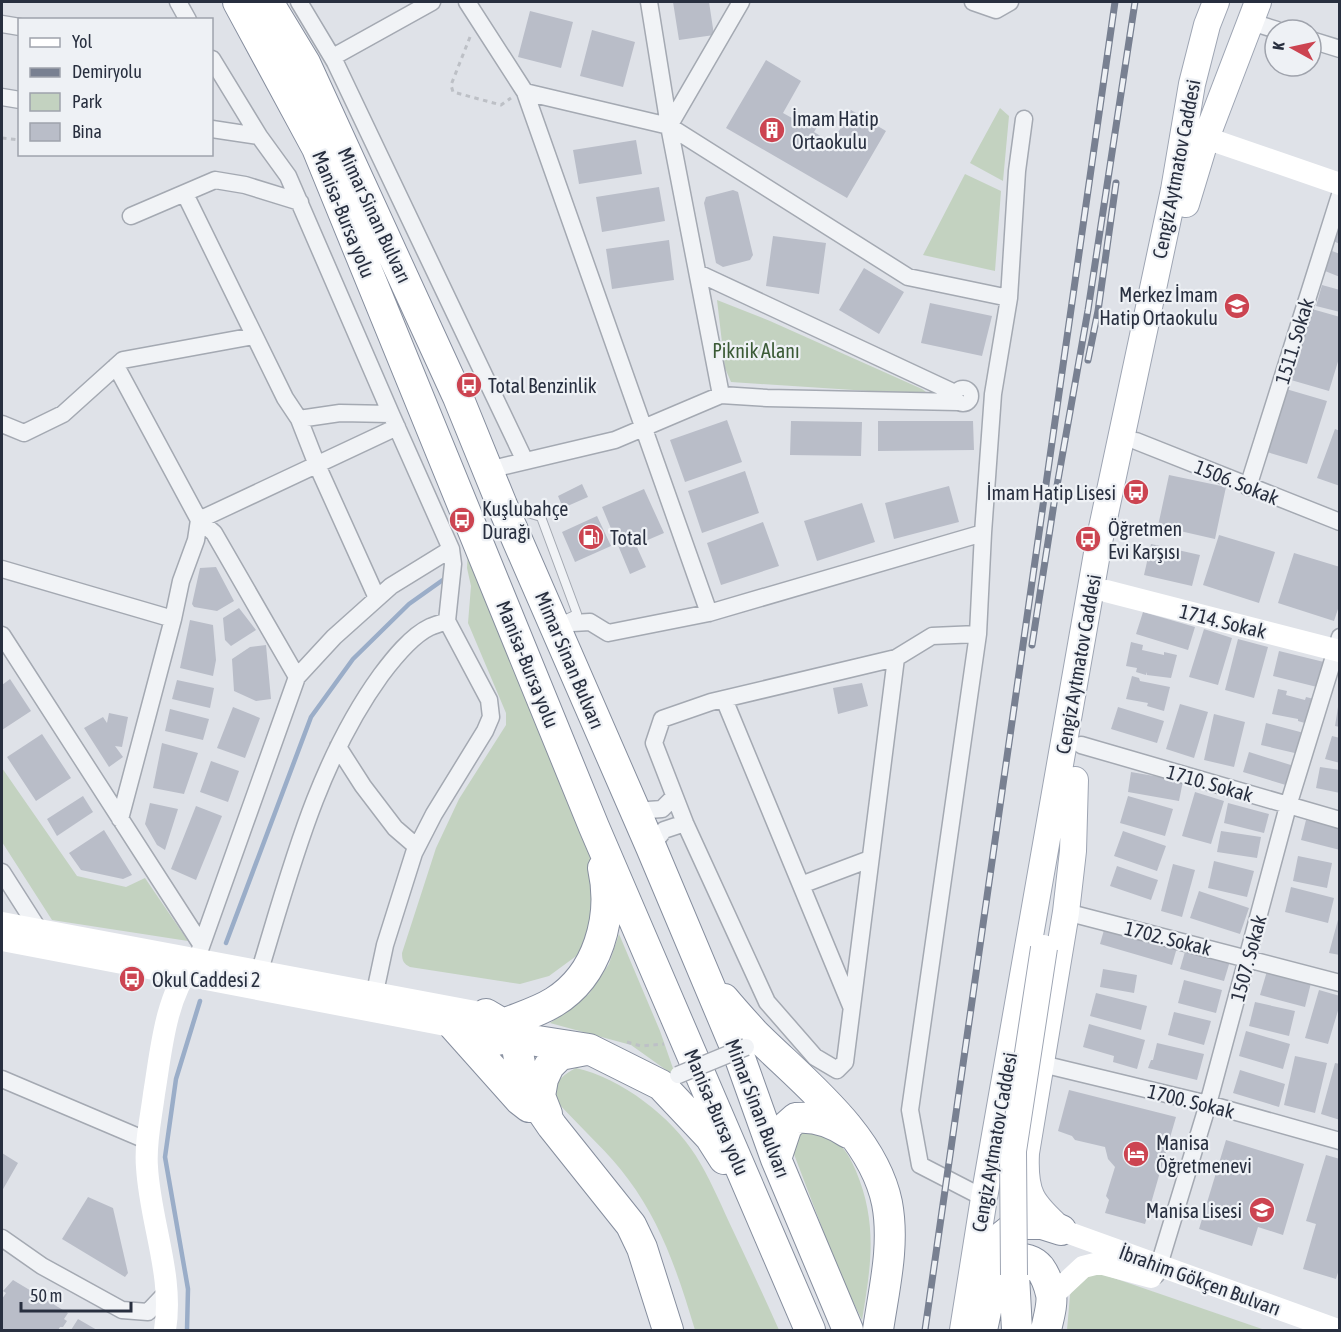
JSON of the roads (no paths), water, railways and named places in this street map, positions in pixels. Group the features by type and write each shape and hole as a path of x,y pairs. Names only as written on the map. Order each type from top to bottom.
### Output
{"highway":[{"name":"Manisa-Bursa yolu","path":"238,2 317,148 594,827 810,1330"},
{"name":"Mimar Sinan Bulvarı","path":"268,2 305,63 458,397 502,505 708,981 741,1061 776,1159 847,1328"},
{"path":"506,1025 552,1004 579,982 591,966 603,930 606,908 604,873 594,827"},
{"path":"708,981 753,1032 831,1108 869,1156 887,1202 889,1220 888,1261 878,1330"},
{"path":"506,1025 589,1049 661,1085 710,1137 761,1214"},
{"path":"506,1025 502,1063 521,1093 552,1126 632,1225 642,1248 668,1330"},
{"path":"454,1026 520,1100 552,1126"},
{"path":"552,1126 540,1096 543,1079 549,1066 560,1055 589,1049"},
{"path":"776,1159 787,1126 796,1118 820,1119 838,1126 857,1140"},
{"path":"982,1330 993,1252 1003,1236 1018,1224 1042,1224 1061,1230"},
{"path":"988,1297 996,1272 1006,1262 1015,1259 1028,1260 1039,1266 1052,1296 1046,1330"},
{"path":"1014,1275 1017,1330"}],"main road":[{"name":"Cengiz Aytmatov Caddesi","path":"963,1330 1099,542 1174,190 1198,59 1216,2"},
{"name":"Cengiz Aytmatov Caddesi","path":"1005,1330 1014,1275 1012,1151 1044,948 1106,591 1189,191 1206,138 1255,12"},
{"path":"1198,59 1205,67 1215,71 1233,69"},
{"path":"1061,1230 1041,1212 1029,1193 1025,1179 1026,1153 1066,912 1073,850 1075,780"}],"street":[{"path":"178,2 187,18"},
{"path":"301,2 333,57 525,461"},
{"path":"333,57 432,2"},
{"path":"467,2 525,93 709,613"},
{"path":"649,2 669,126 721,395"},
{"path":"669,126 741,2"},
{"path":"973,2 996,10 1010,2"},
{"path":"2,24 18,27"},
{"path":"1323,44 1340,49"},
{"path":"213,63 259,136 288,176 451,549 453,564 447,621 489,700 491,717 417,847 385,945 375,992"},
{"path":"525,93 669,126 908,277 1009,298"},
{"path":"2,97 18,100"},
{"path":"984,1198 920,1165 910,1110 978,634 993,394 1009,298 1017,171 1024,119"},
{"path":"213,129 259,136"},
{"path":"1206,138 1340,184"},
{"path":"131,216 215,180 245,185 300,202"},
{"path":"185,194 285,398 299,419 317,465 377,598"},
{"name":"1511. Sokak","path":"1248,487 1340,195"},
{"path":"698,273 961,397"},
{"path":"2,424 24,433 39,427 63,414 123,360 254,336"},
{"path":"116,366 200,520 214,533 297,677"},
{"path":"488,470 615,440 721,395 767,398 961,397 993,394"},
{"path":"299,419 340,413 394,421"},
{"path":"200,520 317,465 394,421"},
{"name":"1506. Sokak","path":"1136,441 1340,522"},
{"path":"120,819 181,581 196,540 200,520"},
{"path":"554,624 590,622 608,633 709,613 983,532"},
{"path":"165,1330 167,1318 165,1293 147,1167 148,1141 164,1030 183,976 199,951 297,677 334,637 391,586 451,549"},
{"path":"2,569 173,619"},
{"name":"1714. Sokak","path":"1106,591 1338,646"},
{"path":"260,970 312,804 360,705 395,656 428,628 447,621"},
{"path":"896,658 844,1062 837,1070 815,1057 767,1002 685,823 654,743 662,719 724,699 896,658 932,636 978,634"},
{"path":"2,636 120,819 199,951"},
{"name":"1507. Sokak","path":"1157,1272 1208,1104 1288,806 1338,646"},
{"path":"724,699 851,1007"},
{"name":"1710. Sokak","path":"1081,745 1340,820"},
{"path":"338,747 363,786 395,828 417,847"},
{"path":"635,811 662,809 674,797"},
{"path":"651,847 664,830 685,823"},
{"path":"801,885 870,859"},
{"path":"2,872 39,930"},
{"name":"1702. Sokak","path":"1066,912 1340,983"},
{"path":"5,936 39,930 199,951 260,970 375,992 506,1025"},
{"path":"5,936 183,976 454,1026 506,1025"},
{"path":"678,1075 746,1047"},
{"name":"1700. Sokak","path":"1042,1064 1208,1104 1340,1141"},
{"path":"2,1079 148,1141"},
{"name":"İbrahim Gökçen Bulvarı","path":"1061,1230 1157,1272 1305,1330"},
{"path":"2,1238 42,1266 122,1310 148,1312 165,1293"},
{"name":"İbrahim Gökçen Bulvarı","path":"1052,1296 1083,1267 1099,1263 1157,1272 1338,1330"}],"waterway":[{"path":"226,943 311,717 353,659 409,604 447,577"},
{"path":"187,1330 188,1289 165,1157 176,1079 200,1001"}],"railway":[{"path":"925,1330 1115,2"},
{"path":"1032,645 1088,310 1135,2"},
{"path":"1088,360 1098,311 1116,183"}],"place":[{"name":"İmam Hatip Ortaokulu","path":"772,130"},
{"name":"Merkez İmam Hatip Ortaokulu","path":"1237,306"},
{"name":"Total Benzinlik","path":"469,385"},
{"name":"İmam Hatip Lisesi","path":"1136,492"},
{"name":"Kuşlubahçe Durağı","path":"462,520"},
{"name":"Total","path":"591,537"},
{"name":"Öğretmen Evi Karşısı","path":"1088,539"},
{"name":"Okul Caddesi 2","path":"132,979"},
{"name":"Manisa Öğretmenevi","path":"1136,1154"},
{"name":"Manisa Lisesi","path":"1262,1210"}],"park label":[{"name":"Piknik Alanı","path":"756,350"}]}
